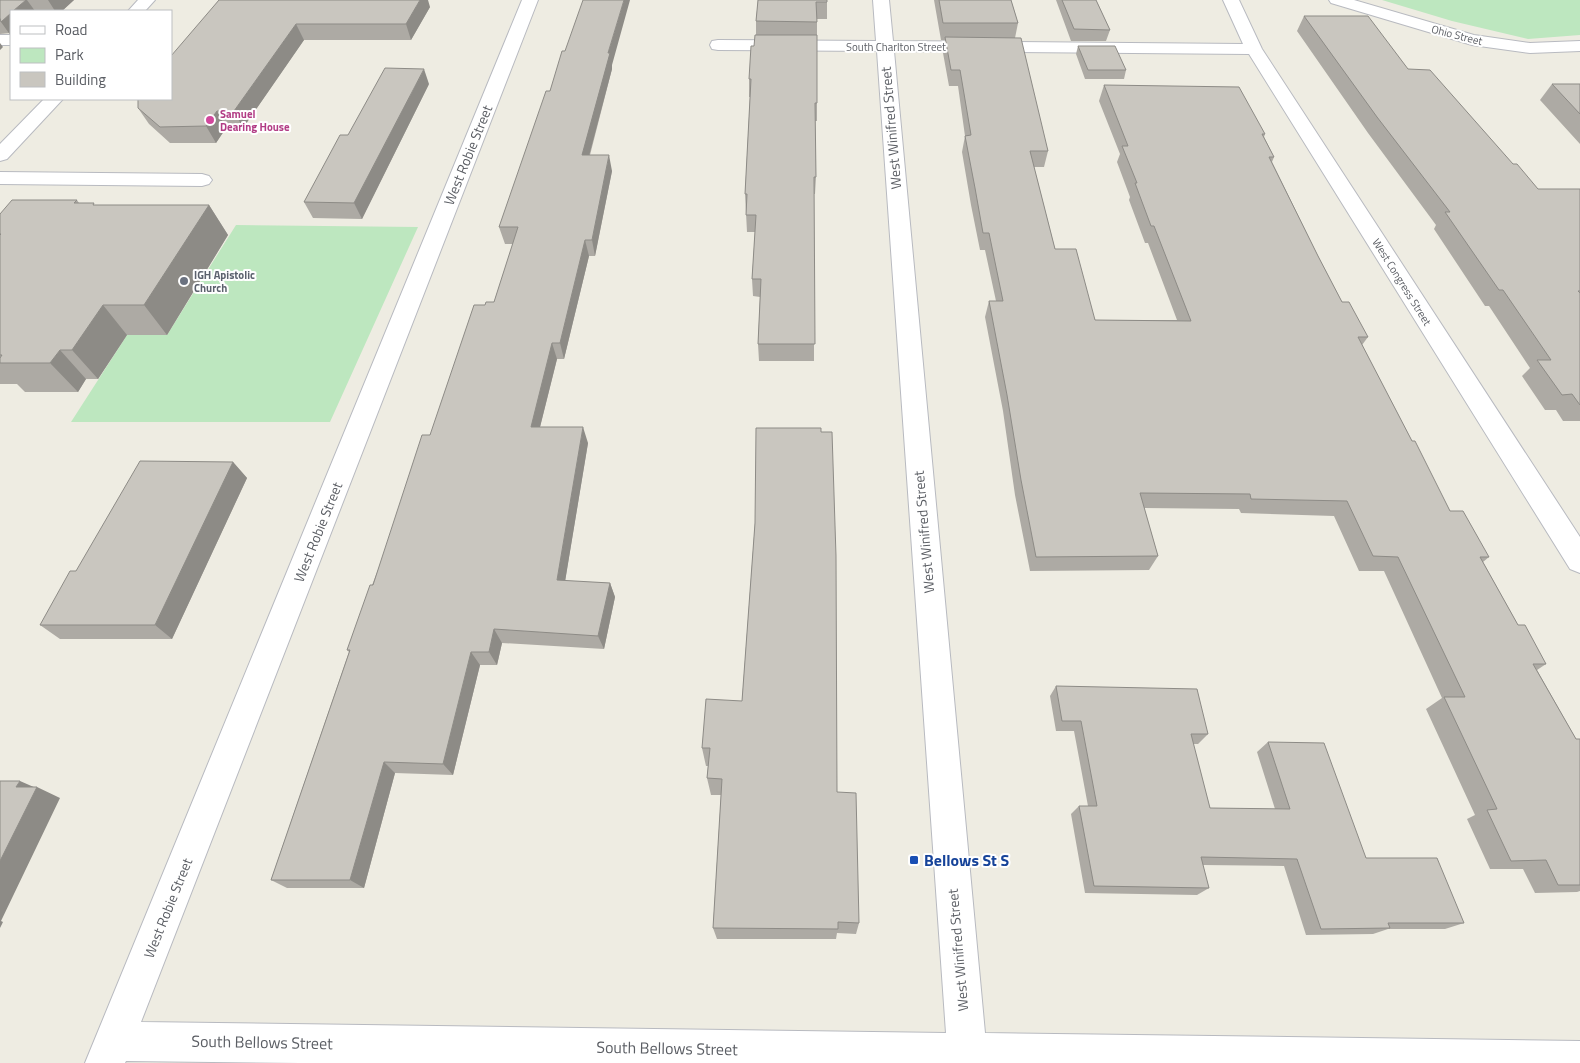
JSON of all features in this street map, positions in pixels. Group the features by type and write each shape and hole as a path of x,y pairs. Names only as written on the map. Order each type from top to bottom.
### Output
{"street":[{"path":"137,10 147,0"},
{"name":"West Robie Street","path":"110,1052 530,0"},
{"name":"West Winifred Street","path":"881,0 968,1058"},
{"name":"West Congress Street","path":"1231,0 1254,49 1580,561"},
{"name":"Ohio Street","path":"1337,0 1472,40 1530,48 1580,46"},
{"name":"South Charlton Street","path":"718,45 1254,49"},
{"path":"0,155 53,100"},
{"path":"0,178 202,180"},
{"name":"South Bellows Street","path":"110,1052 1580,1061"}],"green space":[{"path":"1382,0 1580,0 1580,35 1528,39 1452,21"},
{"path":"236,225 418,227 330,422 71,422 127,335 167,335"}],"building":[{"path":"0,0 26,0 14,10 10,10 10,14 1,22"},
{"path":"219,0 420,0 406,24 296,24 234,111 217,111 206,126 160,127 138,108 138,100 172,100 172,55"},
{"path":"583,0 624,0 608,53 610,53 582,155 609,155 592,240 585,240 560,343 552,343 531,427 583,427 557,580 610,583 598,636 494,629 489,652 471,652 443,764 384,762 350,880 271,880 350,650 347,650 370,585 373,585 422,435 430,435 474,305 485,305 486,302 494,302 518,227 499,227 546,91 550,91 562,51 565,51"},
{"path":"758,0 827,0 827,2 816,2 817,22 756,21"},
{"path":"939,0 1011,0 1018,23 943,23"},
{"path":"1062,0 1096,0 1110,30 1074,29"},
{"path":"1304,16 1368,16 1408,69 1430,70 1513,164 1517,164 1538,189 1580,189 1580,291 1578,291 1580,293 1580,405 1572,394 1562,395 1537,360 1551,360 1503,290 1499,290 1445,212 1450,212 1377,117"},
{"path":"755,35 817,35 817,103 815,103 816,177 814,177 815,344 758,344 761,279 752,279 756,215 746,215 747,194 745,194 751,46 754,46"},
{"path":"945,37 1021,38 1048,151 1030,151 1055,249 1076,249 1095,320 1191,321 1135,183 1137,183 1122,146 1128,146 1104,85 1239,87 1265,134 1262,134 1274,157 1269,157 1318,256 1342,302 1349,302 1368,337 1358,337 1412,441 1415,441 1450,511 1463,511 1489,557 1480,557 1518,625 1525,625 1546,664 1533,664 1576,739 1580,739 1580,885 1558,885 1546,860 1511,861 1487,810 1497,809 1444,697 1465,697 1398,557 1373,556 1347,501 1251,499 1250,494 1140,493 1158,556 1036,557 989,301 1003,301 989,233 983,233 965,136 971,135 960,70 951,70"},
{"path":"1078,46 1115,46 1126,70 1088,70"},
{"path":"385,68 424,69 354,203 304,202 340,135 348,135"},
{"path":"1552,84 1580,84 1580,114"},
{"path":"12,200 77,200 74,203 94,203 93,205 209,205 144,305 103,305 72,350 60,350 50,363 0,363 2,355 0,355 0,214"},
{"path":"756,428 821,428 821,432 832,432 836,556 837,792 856,793 859,923 838,922 838,929 713,928 722,779 707,778 710,748 702,748 706,699 742,701 755,523"},
{"path":"140,461 233,462 155,625 40,625 70,571 76,571"},
{"path":"1056,686 1197,689 1208,734 1191,734 1210,808 1290,809 1268,742 1324,743 1366,858 1437,858 1464,923 1388,923 1390,928 1321,929 1297,859 1201,857 1209,888 1094,886 1079,806 1097,806 1081,721 1062,721"},
{"path":"0,781 20,781 16,787 37,787 0,861"}],"place":[{"name":"Samuel Dearing House","path":"210,120"},
{"name":"IGH Apistolic Church","path":"184,281"},
{"name":"Bellows St S","path":"914,860"}]}
